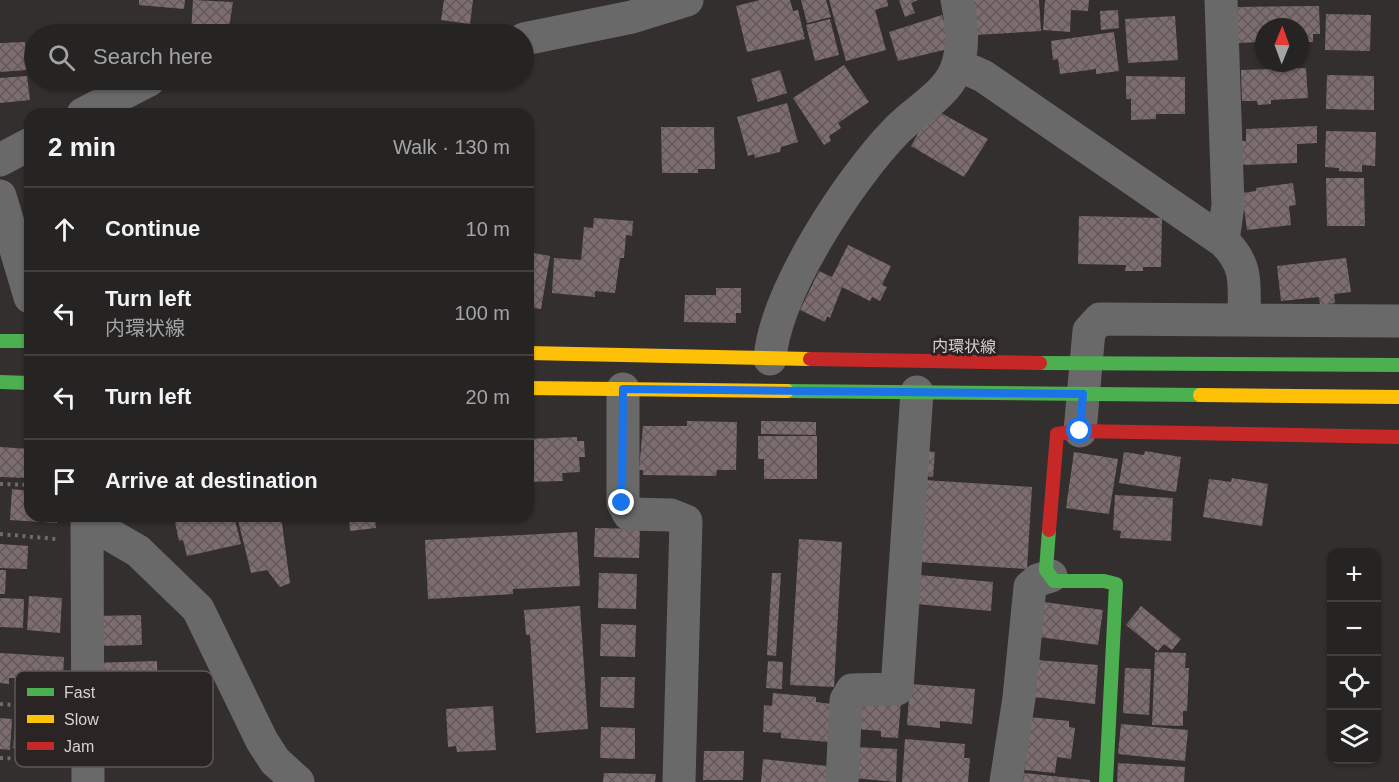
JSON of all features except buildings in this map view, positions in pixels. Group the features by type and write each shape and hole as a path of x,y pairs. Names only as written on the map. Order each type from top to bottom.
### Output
{"main road":[{"path":"0,341 24,341"},
{"name":"内環状線","path":"534,353 770,359 1399,397"},
{"name":"内環状線","path":"534,388 917,393 1084,379 1399,365"},
{"path":"0,382 24,383"},
{"path":"1106,782 1117,603 1116,584 1104,581 1054,581 1046,570 1057,434 1080,431 1399,437"}],"street":[{"path":"534,37 632,17 687,0"},
{"path":"770,359 772,339 779,318 838,203 861,169 898,129 949,82 957,65 962,25 957,0"},
{"path":"1221,0 1228,205 1223,241"},
{"path":"957,65 983,76 1223,241 1241,261 1245,277 1244,319"},
{"path":"95,108 130,90"},
{"path":"0,160 24,147"},
{"path":"0,196 24,277"},
{"path":"1080,431 1089,331 1100,319 1399,321"},
{"path":"623,389 622,503 629,514 671,515 686,521 679,782"},
{"path":"842,782 846,700 852,690 897,688 917,393"},
{"path":"87,671 88,530 107,533 138,550 198,609 262,741 280,767 298,782"},
{"path":"1006,782 1030,587 1038,580 1051,576"}],"path":[{"path":"0,484 24,485"},
{"path":"0,534 88,530"},
{"path":"0,704 15,705"},
{"path":"0,758 15,760"},
{"path":"57,767 88,772"}],"traffic: fast":[{"path":"0,341 24,341"},
{"path":"1040,363 1399,365"},
{"path":"0,382 24,383"},
{"path":"787,391 1200,395"},
{"path":"1049,530 1046,570 1054,581 1104,581 1116,584 1106,782"}],"traffic: slow":[{"path":"534,353 810,359"},
{"path":"534,388 787,391"},
{"path":"1200,395 1399,397"}],"traffic: jam":[{"path":"810,359 1040,363"},
{"path":"1049,530 1057,434 1080,431 1399,437"}],"route":[{"path":"622,503 623,389 1083,394 1080,431"}]}
